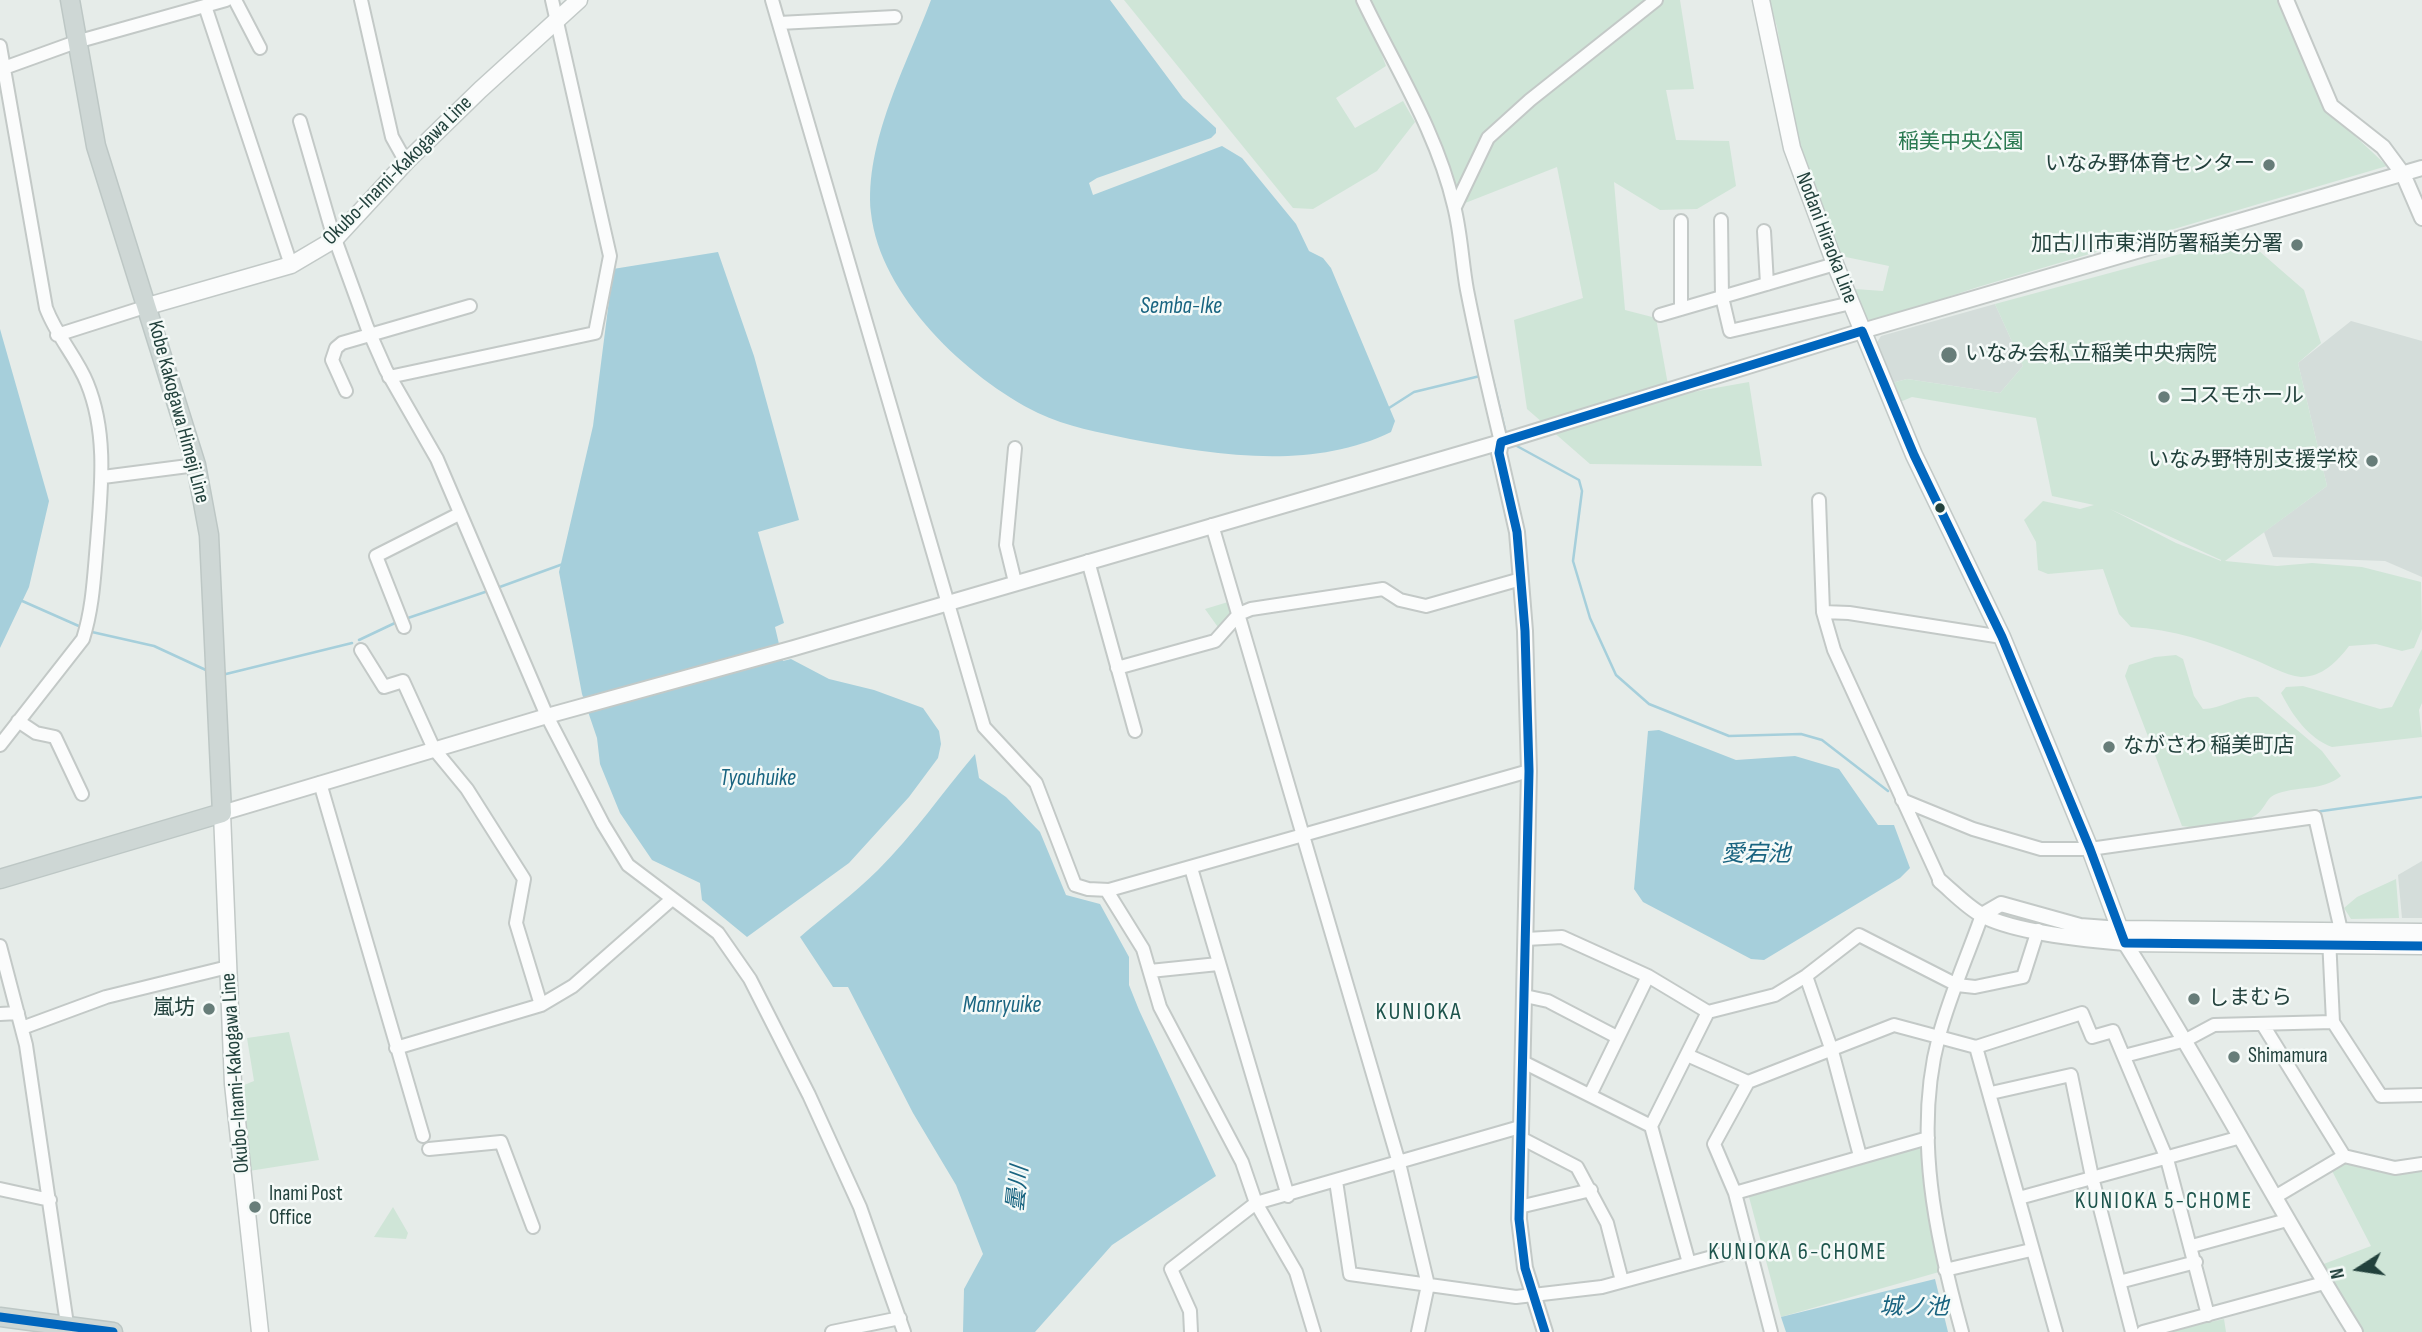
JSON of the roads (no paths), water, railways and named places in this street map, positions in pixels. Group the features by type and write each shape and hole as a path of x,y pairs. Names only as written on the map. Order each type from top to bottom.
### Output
{"main road":[{"name":"Kobe Kakogawa Himeji Line","path":"71,0 76,42 96,146 196,465 209,535 222,813"},
{"name":"Okubo-Inami-Kakogawa Line","path":"148,306 291,265 335,239 406,162 579,0"},
{"name":"Nodani Hiraoka Line","path":"1761,0 1792,148 1835,264 1914,454 2002,637 2090,849 2122,936"},
{"name":"Okubo-Inami-Kakogawa Line","path":"222,813 233,1084 260,1332"},
{"path":"0,879 222,813"},
{"path":"2336,940 2422,932"},
{"path":"2122,936 2336,940 2422,946"},
{"path":"0,1317 68,1329 113,1332"}],"street":[{"path":"4,68 76,42 226,0"},
{"path":"235,0 260,48"},
{"path":"361,0 392,136 406,162"},
{"path":"389,377 596,333 610,256 552,0"},
{"path":"772,0 984,727 1036,783 1075,885 1107,891 1529,771"},
{"path":"1363,0 1402,72 1439,160 1455,207 1467,290 1501,442 1499,453 1517,532 1529,771 1520,1242 1532,1294 1545,1332"},
{"path":"1455,207 1488,138 1530,100 1656,0"},
{"path":"2286,0 2331,106 2383,147 2403,174 2422,218"},
{"path":"205,6 291,265"},
{"path":"779,23 895,17"},
{"path":"0,46 46,308 57,335 87,382 96,413 103,477 96,570 90,617 83,639 0,745"},
{"path":"300,121 335,239 370,334 389,377 437,459 547,716 628,866 718,933 750,979 860,1207 904,1332"},
{"path":"222,813 547,716 794,648 1501,442 1862,331 2422,168"},
{"path":"1721,220 1722,297 1730,331 1851,303"},
{"path":"1681,221 1681,309"},
{"path":"1764,231 1767,284"},
{"path":"1660,315 1835,264"},
{"path":"57,335 148,306"},
{"path":"346,391 336,374 334,353 342,343 470,306"},
{"path":"1015,448 1006,545 1015,582"},
{"path":"103,477 196,465"},
{"path":"1819,500 1823,612 1834,650 1940,881 1982,915 2080,940 2122,936"},
{"path":"404,627 376,556 459,514"},
{"path":"1212,525 1399,1163 1428,1286 1418,1332"},
{"path":"1088,561 1135,731"},
{"path":"1117,668 1215,641 1239,614 1251,609 1383,589 1400,600 1426,606 1521,579"},
{"path":"1823,612 1849,613 2002,637"},
{"path":"361,650 384,687 403,681 434,749 467,789 524,879 516,923 541,1004"},
{"path":"18,721 36,733 55,737 82,794"},
{"path":"320,783 423,1136"},
{"path":"1902,800 2010,841 2041,849 2090,849 2315,817 2336,940 2333,1022 2382,1096 2422,1095"},
{"path":"1191,867 1287,1196"},
{"path":"1107,891 1143,949 1160,1007 1242,1162 1256,1203 1296,1272 1314,1332"},
{"path":"396,1048 541,1004 573,986 672,899"},
{"path":"1962,1332 1938,1239 1928,1138 1928,1103 1939,1037 1982,915 2001,904 2122,936 2186,1040 2287,1220 2355,1332"},
{"path":"1526,939 1562,937 1648,976 1708,1012 1774,995 1806,976 1859,935 1957,985 1975,987 2023,977 2038,930"},
{"path":"0,946 22,1028 68,1329"},
{"path":"1150,971 1218,964"},
{"path":"22,1028 106,997 228,967"},
{"path":"1590,1095 1648,976"},
{"path":"1806,976 1832,1051 1860,1156"},
{"path":"1525,996 1548,1001 1617,1037"},
{"path":"1689,1264 1651,1126 1708,1012"},
{"path":"0,1014 18,1013"},
{"path":"1771,1332 1735,1194 1714,1144 1748,1082 1894,1025 1976,1047 2082,1013 2092,1037 2113,1031 2167,1159 2208,1315"},
{"path":"2124,1056 2186,1040 2214,1025 2333,1022"},
{"path":"2263,1025 2344,1156"},
{"path":"1976,1047 2056,1332"},
{"path":"1688,1055 1748,1082"},
{"path":"1523,1062 1651,1126"},
{"path":"1991,1093 2071,1075 2092,1177 2132,1332"},
{"path":"1191,1332 1190,1311 1171,1269 1256,1203 1521,1132 1577,1167 1607,1223 1622,1281"},
{"path":"2019,1198 2241,1137"},
{"path":"1735,1194 1928,1138"},
{"path":"429,1149 501,1142 533,1227"},
{"path":"2275,1197 2344,1156 2395,1168 2422,1164"},
{"path":"1336,1181 1350,1273 1428,1286 1516,1297 1602,1286 1749,1247"},
{"path":"0,1189 50,1200"},
{"path":"1519,1207 1591,1190"},
{"path":"2192,1246 2287,1220"},
{"path":"1945,1270 2031,1250"},
{"path":"2119,1282 2196,1262"},
{"path":"2143,1332 2324,1283"},
{"path":"832,1332 900,1318"}],"water":[{"name":"Semba-Ike","path":"931,0 1110,0 1183,98 1216,128 1216,133 1211,138 1097,178 1089,183 1093,195 1222,146 1242,158 1296,224 1309,251 1323,258 1331,268 1395,421 1391,432 1328,452 1295,456 1228,454 1162,445 1083,429 1049,418 1011,398 956,356 909,304 891,274 878,244 871,213 874,159 881,132 889,104"},
{"name":"Tyouhuike","path":"718,252 754,356 799,520 758,532 784,623 775,627 783,661 791,659 829,679 874,690 923,708 939,731 941,744 938,758 909,797 849,863 747,937 702,900 700,883 652,860 620,813 600,764 597,738 582,694 559,572 593,426 613,269"},
{"path":"0,329 49,501 29,587 0,648"},
{"name":"愛宕池","path":"1659,730 1736,760 1795,756 1839,769 1878,825 1894,825 1910,868 1900,878 1764,960 1751,959 1643,902 1634,889 1648,731"},
{"name":"Manryuike","path":"975,754 979,778 1006,797 1040,832 1066,895 1100,904 1129,957 1129,985 1216,1176 1112,1245 1035,1332 963,1332 964,1289 983,1254 956,1185 913,1113 848,987 833,987 800,937 878,870 916,828"},
{"name":"城ノ池","path":"1935,1279 1948,1332 1786,1332 1781,1317"}],"waterway":[{"path":"1389,408 1414,392 1480,376"},
{"path":"1493,380 1506,434"},
{"path":"1515,445 1579,480 1582,491 1573,561 1590,618 1616,675 1649,704 1729,736 1801,734 1822,740 1888,791"},
{"path":"497,588 563,564"},
{"path":"405,619 488,591"},
{"path":"20,600 81,627"},
{"path":"359,640 397,622"},
{"path":"92,632 154,646 208,671"},
{"path":"226,674 352,643"},
{"path":"2315,812 2422,797"},
{"path":"2183,830 2239,822"}],"place":[{"name":"いなみ野体育センター","path":"2269,165"},
{"name":"加古川市東消防署稲美分署","path":"2297,245"},
{"name":"いなみ会私立稲美中央病院","path":"1949,355"},
{"name":"コスモホール","path":"2164,397"},
{"name":"いなみ野特別支援学校","path":"2372,461"},
{"name":"ながさわ 稲美町店","path":"2109,747"},
{"name":"しまむら","path":"2194,999"},
{"name":"嵐坊","path":"209,1009"},
{"name":"Shimamura","path":"2234,1057"},
{"name":"Inami Post Office","path":"255,1207"}],"district":[{"name":"KUNIOKA","path":"1419,1013"},
{"name":"KUNIOKA 5-CHOME","path":"2164,1202"},
{"name":"KUNIOKA 6-CHOME","path":"1798,1253"}],"park label":[{"name":"稲美中央公園","path":"1961,143"}],"water label":[{"name":"曇川","path":"1019,1189"}]}
